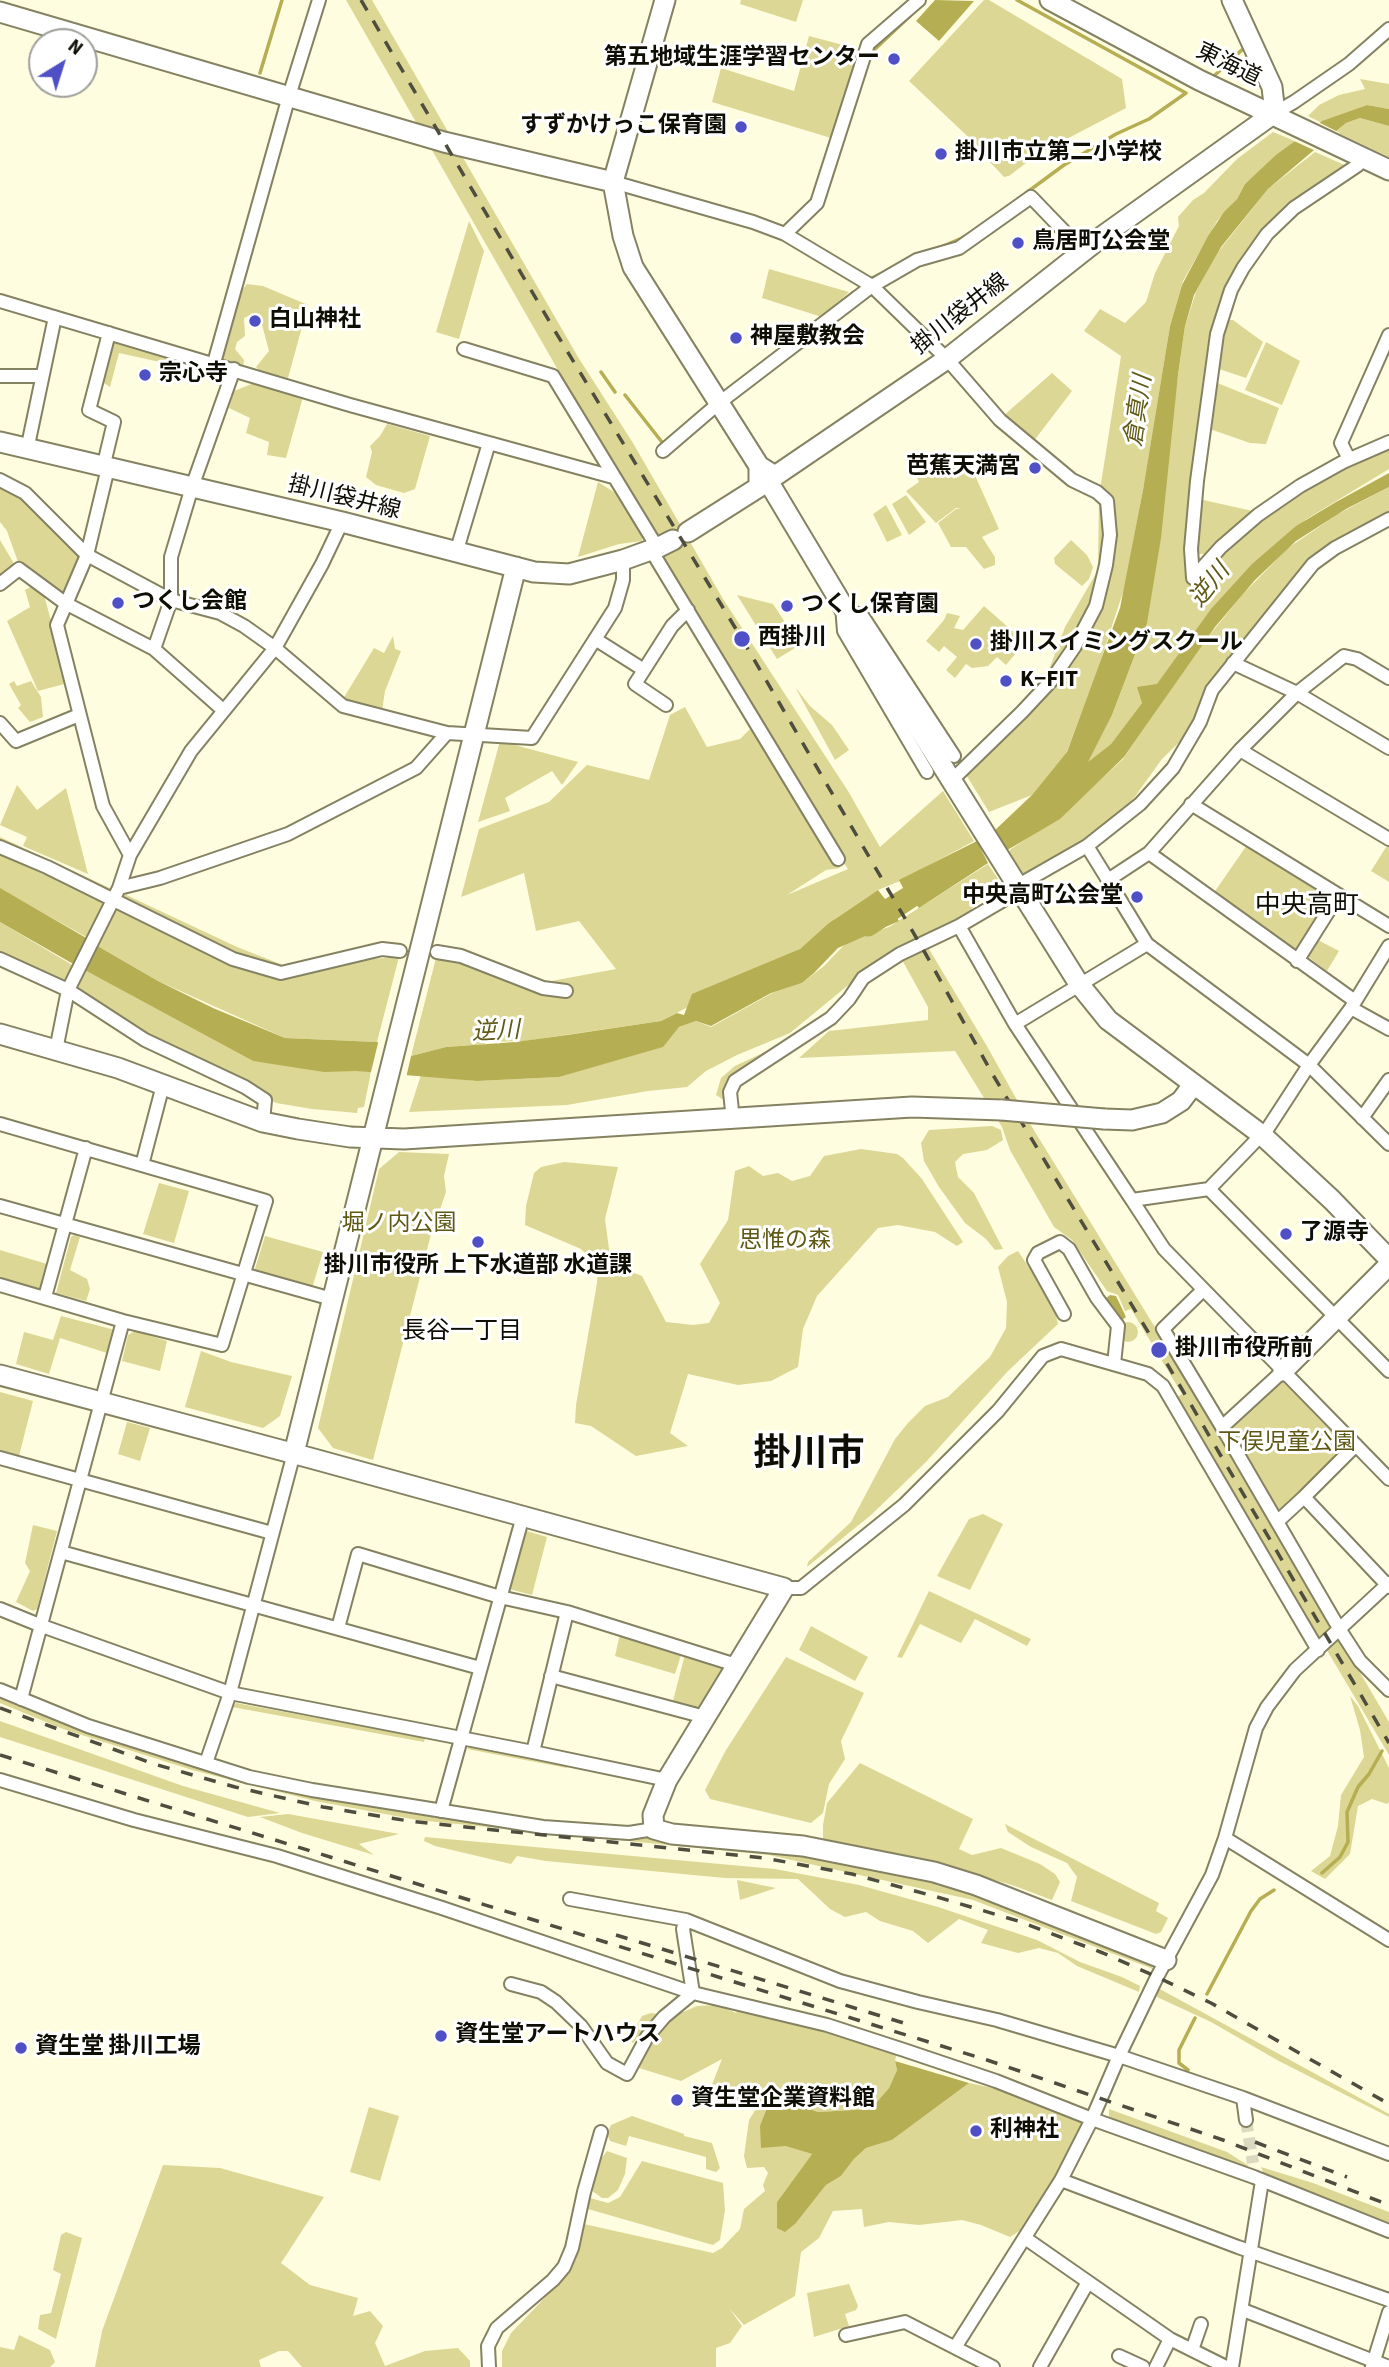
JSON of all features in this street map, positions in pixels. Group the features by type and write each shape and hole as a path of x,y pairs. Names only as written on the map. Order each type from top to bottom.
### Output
{"street":[{"path":"214,363 289,96 319,0"},
{"path":"665,0 613,182 623,236 633,267 1079,984 1108,1020 1262,1135 1332,1200 1389,1259"},
{"path":"785,234 817,203 868,44 919,0"},
{"name":"東海道","path":"1050,0 1167,64 1389,170"},
{"path":"1232,0 1268,76 1280,117"},
{"path":"0,12 444,142 613,182 753,222 785,234 872,286 947,359 1000,420 1072,480 1097,492 1107,501 1110,535 1107,565 1096,606 1075,646 1051,681 953,781"},
{"path":"1280,117 1294,102 1343,69 1386,35"},
{"path":"1240,100 1260,95 1266,87 1268,76"},
{"name":"掛川袋井線","path":"759,466 775,476 947,359 1083,251 1280,117"},
{"path":"1360,155 1358,165 1294,208 1267,234 1231,290 1217,334 1197,481 1191,549 1193,578 1221,547 1258,515 1300,486 1349,459 1389,442"},
{"path":"663,451 719,403 872,286 917,260 959,248 1031,197 1083,251"},
{"path":"0,302 350,405 612,477"},
{"path":"27,450 55,317"},
{"path":"109,333 89,410 114,422 106,468 88,555 57,625 103,806 130,855"},
{"path":"1349,459 1341,443 1389,335"},
{"path":"464,349 553,376 612,477 667,542 688,610 838,859"},
{"path":"154,649 171,600 171,557 192,487 234,369"},
{"path":"0,376 41,376"},
{"name":"掛川袋井線","path":"0,443 342,522 516,568 569,574 623,560 667,542 759,487 759,466"},
{"path":"456,554 489,443"},
{"path":"0,480 25,493 88,555 171,600 220,613 275,648 343,706 447,733 532,738 615,608 623,580 623,560"},
{"path":"733,1120 730,1092 735,1081 831,1018 849,999 863,978 900,954 958,926 1024,882 1087,846 1140,804 1173,768 1200,722 1212,690 1313,564 1335,548 1389,519"},
{"path":"56,1050 68,990 116,894 130,855 191,751 275,648 342,522"},
{"path":"206,1763 230,1693 294,1453 516,568"},
{"path":"0,584 19,569 65,603 154,649 223,710"},
{"path":"842,606 863,617 954,756"},
{"path":"842,606 844,631 927,772"},
{"path":"666,705 635,684 672,626 688,610"},
{"path":"595,639 644,670"},
{"path":"1108,880 1149,853 1240,750 1297,693 1344,656 1357,659 1389,678"},
{"path":"1233,663 1297,693 1389,748"},
{"path":"0,723 16,741 79,715"},
{"path":"116,894 288,834 416,768 447,733"},
{"path":"1240,750 1389,839"},
{"path":"1191,804 1389,926"},
{"path":"1087,846 1147,944 1309,1065 1389,1144"},
{"path":"0,847 116,894 233,959 281,972 382,949 400,951"},
{"path":"1149,853 1389,1029"},
{"path":"1297,961 1338,896"},
{"path":"958,926 1015,1024 1164,1248 1389,1479"},
{"path":"1015,1024 1147,944"},
{"path":"1132,1200 1209,1189 1262,1135 1353,1004 1389,946"},
{"path":"437,952 461,956 543,988 566,991"},
{"path":"0,959 68,990 145,1040 245,1087 265,1100 263,1122"},
{"path":"0,1034 163,1085 263,1122 372,1138 441,1137 912,1107 1002,1110 1132,1120 1162,1113 1181,1101 1193,1085"},
{"path":"1362,1118 1389,1080"},
{"path":"142,1165 163,1085"},
{"path":"0,1124 266,1201 222,1345 123,1321 0,1285"},
{"path":"45,1297 86,1148"},
{"path":"1209,1189 1389,1371"},
{"path":"0,1206 332,1299"},
{"path":"1064,1314 1034,1260 1038,1253 1060,1242 1069,1248 1097,1298 1118,1325 1114,1364"},
{"path":"1222,1427 1283,1371 1389,1265"},
{"path":"1203,1290 1163,1329 1340,1630 1360,1661 1389,1690"},
{"path":"21,1699 123,1321"},
{"path":"0,1375 785,1588 801,1588 904,1505 998,1411 1043,1356 1061,1349 1148,1374 1163,1386 1318,1650"},
{"path":"1277,1522 1356,1445"},
{"path":"0,1458 272,1532"},
{"path":"956,2346 1062,2180 1166,1960 1212,1875 1256,1728 1295,1670 1388,1585 1304,1497"},
{"path":"441,1811 523,1516"},
{"path":"61,1552 480,1668"},
{"path":"338,1628 358,1554 500,1597 567,1612 736,1665"},
{"path":"654,1829 653,1815 667,1780 785,1588"},
{"path":"0,1609 230,1693 667,1780"},
{"path":"533,1752 567,1612"},
{"path":"551,1676 705,1717"},
{"path":"0,1690 88,1726 249,1777 543,1827 629,1833 654,1829 672,1834 803,1846 934,1872 976,1885 1166,1960"},
{"path":"0,1780 134,1820 276,1856 442,1908 693,1993 838,2029 996,2081 1389,2231"},
{"path":"1225,1838 1389,1940"},
{"path":"570,1899 686,1920 840,1981 997,2020 1119,2056 1242,2098 1389,2154"},
{"path":"686,1920 683,1929 693,1993"},
{"path":"511,1984 541,1992 556,2002 581,2026 607,2063 627,2074 647,2037 664,2017 693,1993"},
{"path":"1242,2098 1246,2120"},
{"path":"489,2367 488,2346 497,2328 553,2280 564,2267 572,2248 601,2132"},
{"path":"1232,2367 1252,2252 1258,2179 1253,2163"},
{"path":"1062,2180 1238,2247 1389,2300"},
{"path":"1025,2238 1170,2339 1226,2367"},
{"path":"1040,2367 1088,2281"},
{"path":"1242,2310 1373,2364 1389,2367"},
{"path":"1373,2364 1389,2312"},
{"path":"846,2336 905,2322 993,2367"},
{"path":"1192,2350 1201,2324"},
{"path":"1156,2367 1170,2339"},
{"path":"1119,2356 1143,2367"}],"green space":[{"path":"346,0 372,0 578,357 633,443 723,599 848,791 880,847 943,791 974,841 878,890 836,918 800,949 661,1021 524,1041 446,1047 411,1056 436,958 480,959 546,982 616,969 579,921 536,931 524,873 461,897 479,829 549,802 587,765 649,780 670,715 685,707 707,747 740,739 751,728 840,868 826,870 787,895 848,869 822,830 662,560 664,555"},
{"path":"741,0 803,0 796,22 740,4"},
{"path":"984,0 989,0 1122,79 1126,108 1036,155 981,149 909,81"},
{"path":"809,36 862,50 831,138 712,102 721,68 794,91"},
{"path":"1360,79 1389,84 1389,109 1367,105 1320,122 1308,116 1319,105 1339,95 1365,89"},
{"path":"1360,118 1389,126 1389,157 1336,132 1346,123"},
{"path":"1273,132 1295,141 1245,184 1237,199 1217,221 1183,281 1170,326 1125,586 1066,754 1032,795 989,812 960,765 1008,720 1050,667 1065,627 1098,570 1099,496 1121,356 1084,331 1100,309 1125,323 1146,302 1155,273 1179,226 1178,217 1237,159"},
{"path":"1315,152 1349,167 1259,245 1216,331 1199,499 1257,512 1206,554 1198,554 1194,546 1193,577 1270,507 1389,443 1389,469 1305,520 1142,703 1111,744 1087,763 1112,715 1141,639 1185,326 1196,292 1218,252 1268,189"},
{"path":"989,159 1025,160 1026,163 1004,177 990,162"},
{"path":"469,221 484,251 459,339 436,332"},
{"path":"769,269 849,292 822,317 762,298"},
{"path":"247,284 263,286 308,305 288,378 261,372 256,367 269,351 261,321 252,314 244,318 245,336 237,342 235,349 244,360 243,367 221,362 236,297"},
{"path":"1227,320 1233,320 1263,342 1246,378 1219,369"},
{"path":"113,340 179,359 180,363 178,366 119,353 110,387 101,381"},
{"path":"1266,342 1300,361 1282,405 1245,390"},
{"path":"1052,373 1072,391 1033,442 1002,417"},
{"path":"1215,382 1279,408 1266,444 1250,443 1207,428"},
{"path":"254,383 303,397 286,458 267,455 269,442 246,433 250,418 229,408 234,391"},
{"path":"387,424 430,436 415,489 404,493 376,485 366,477 372,452 370,446"},
{"path":"969,462 999,529 982,537 995,557 995,565 984,569 966,547 951,547 938,523 961,508 956,508 936,523 906,491 919,482 916,475"},
{"path":"598,482 614,492 642,535 642,541 619,544 578,557"},
{"path":"0,487 24,498 80,556 81,561 65,592 56,592 18,562 7,531 0,522"},
{"path":"1389,487 1389,517 1313,563 1246,644 1200,722 1162,759 1131,802 1087,840 1024,876 1009,851 1062,815 1123,759 1203,643 1243,594 1288,548 1338,514"},
{"path":"906,495 926,522 909,535 892,504"},
{"path":"886,505 902,535 887,542 873,514"},
{"path":"0,540 16,567 0,580"},
{"path":"1071,540 1087,555 1093,567 1089,579 1082,586 1055,564 1054,558"},
{"path":"34,585 44,595 68,683 38,691 7,621 30,607 25,590"},
{"path":"737,595 773,604 800,645 777,659"},
{"name":"掛川スイミングスクール","path":"984,606 1025,642 1006,665 997,657 988,666 972,668 966,664 955,678 946,670 957,657 944,646 939,652 926,641 947,613 960,616 954,628 963,630"},
{"path":"393,636 395,649 401,651 385,691 382,711 343,699 374,648 384,653"},
{"path":"14,681 17,686 31,681 41,697 43,717 30,722 18,708 21,705 9,684"},
{"path":"795,687 810,706 832,725 849,750 835,760"},
{"path":"500,741 578,762 562,785 552,771 505,798 510,811 478,822"},
{"path":"17,785 37,810 66,788 88,874 23,846 27,837 0,825"},
{"path":"0,837 116,891 90,939 0,889"},
{"path":"1389,844 1389,882 1371,871"},
{"path":"1247,845 1328,894 1329,900 1298,950 1292,951 1213,894"},
{"path":"988,864 1000,882 965,915 923,939 1032,1127 1207,1412 1389,1722 1389,1755 1177,1397 1182,1394 1131,1309 1125,1311 1118,1295 1107,1291 1072,1240 1054,1227 1010,1150 1002,1127 955,1051 799,1058 829,1031 928,1020 928,1007 901,958 857,978 790,1033 706,1071 687,1087 567,1105 409,1112 421,1075 477,1081 558,1077 661,1047 679,1027 696,1021 711,1027 774,992 802,983 824,966 849,940 889,927"},
{"path":"122,893 237,947 283,965 399,957 377,1042 285,1038 158,981 98,946"},
{"path":"0,922 74,966 65,984 0,953"},
{"path":"1318,940 1339,951 1327,971 1307,956"},
{"path":"85,969 253,1061 371,1072 364,1107 358,1108 357,1113 276,1103 148,1038 74,991"},
{"path":"799,1036 745,1069 727,1102 716,1095 721,1078 735,1066"},
{"path":"992,1126 1001,1130 1003,1140 987,1150 963,1154 955,1162 958,1177 974,1193 1003,1249 995,1250 986,1239 965,1223 939,1187 924,1161 921,1143 929,1130"},
{"name":"思惟の森","path":"861,1149 897,1154 903,1158 922,1179 963,1242 957,1246 935,1232 898,1225 878,1228 817,1296 803,1329 798,1367 771,1381 738,1385 688,1374 670,1433 688,1446 636,1456 591,1426 575,1423 598,1266 581,1249 525,1225 526,1206 534,1173 541,1167 564,1162 618,1167 605,1219 611,1264 642,1276 666,1322 693,1325 709,1323 720,1303 700,1264 728,1220 735,1171 749,1166 763,1176 778,1173 792,1181 810,1176 824,1156"},
{"name":"堀ノ内公園","path":"399,1152 449,1154 444,1176 446,1192 430,1238 373,1460 333,1448 318,1428 379,1169"},
{"path":"159,1183 189,1191 174,1243 143,1234"},
{"path":"265,1236 323,1252 312,1288 254,1272"},
{"path":"71,1237 80,1237 70,1270 87,1279 90,1289 86,1301 56,1293"},
{"path":"0,1250 47,1264 42,1288 39,1291 0,1280"},
{"path":"1018,1251 1053,1304 1058,1324 1008,1371 926,1462 871,1515 807,1567 808,1562 851,1522 895,1439 908,1423 925,1406 948,1397 990,1357 1006,1328 1007,1302 998,1267 1008,1256"},
{"path":"61,1316 115,1330 107,1353 60,1338 49,1374 16,1364 24,1332 53,1340"},
{"path":"1128,1322 1135,1325 1138,1332 1135,1339 1128,1342 1121,1339 1118,1332 1121,1325"},
{"path":"135,1331 167,1341 160,1371 122,1361 128,1335"},
{"path":"201,1351 231,1362 292,1376 280,1416 263,1428 185,1407"},
{"name":"下俣児童公園","path":"1277,1381 1283,1382 1345,1442 1345,1448 1281,1510 1277,1509 1231,1431 1232,1425"},
{"path":"0,1392 33,1401 19,1456 0,1450"},
{"path":"127,1422 150,1428 140,1461 118,1454"},
{"path":"983,1514 1003,1524 970,1590 937,1576 969,1519"},
{"path":"33,1525 57,1531 37,1609 33,1611 16,1602 30,1571 25,1563"},
{"path":"523,1530 547,1537 532,1595 509,1589"},
{"path":"929,1591 1031,1639 1027,1646 975,1619 961,1643 920,1624 902,1658 897,1657"},
{"path":"811,1626 868,1657 855,1681 799,1650"},
{"path":"620,1634 682,1652 675,1674 615,1656"},
{"path":"685,1654 730,1668 702,1712 673,1701"},
{"path":"786,1657 864,1693 841,1741 845,1759 829,1784 823,1813 811,1823 710,1799 705,1790 726,1750"},
{"path":"0,1695 207,1769 621,1835 766,1849 921,1880 1048,1920 1107,1948 1148,1961 1153,1969 973,1900 769,1855 417,1820 315,1801 192,1770 63,1729 0,1703"},
{"path":"1350,1696 1358,1706 1389,1768 1389,1802 1387,1804 1372,1799 1358,1806 1350,1854 1325,1879 1311,1871 1330,1856 1338,1826 1341,1795 1364,1757 1360,1730"},
{"path":"236,1703 425,1738 424,1742 232,1707"},
{"path":"0,1721 183,1786 280,1813 248,1817 0,1737"},
{"path":"470,1746 567,1764 567,1768 467,1749"},
{"path":"860,1763 973,1819 959,1849 972,1855 1001,1848 1040,1864 1055,1874 1060,1882 1052,1900 949,1867 871,1848 839,1845 823,1840 827,1803"},
{"path":"288,1814 399,1834 359,1844 374,1855 260,1817"},
{"path":"1005,1824 1159,1903 1156,1911 1168,1918 1161,1932 1156,1934 1071,1901 1077,1877 1067,1863 1031,1847 1008,1832"},
{"path":"425,1837 775,1869 859,1885 938,1907 1037,1940 1080,1962 1140,1986 1139,1992 1077,1966 1058,1953 1039,1948 1018,1953 981,1943 988,1930 959,1919 928,1943 913,1931 880,1921 866,1912 845,1917 830,1909 798,1879 725,1878 517,1856 511,1864 435,1846 424,1841"},
{"path":"737,1880 776,1888 740,1900"},
{"path":"1158,1988 1389,2114 1389,2117 1277,2060 1211,2022 1157,1997"},
{"path":"718,2005 736,2013 740,2007 897,2052 897,2070 889,2088 872,2109 818,2112 796,2104 779,2104 767,2109 785,2146 812,2154 777,2202 796,2223 826,2185 841,2176 866,2148 892,2140 969,2083 1012,2092 1051,2110 1086,2121 1027,2226 1010,2237 962,2220 919,2225 889,2222 864,2227 862,2209 833,2211 819,2238 801,2252 795,2296 744,2325 729,2308 742,2326 730,2343 716,2348 716,2367 502,2367 502,2351 511,2333 559,2283 576,2259 584,2224 713,2253 722,2248 740,2229 744,2209 765,2191 763,2185 768,2173 764,2167 747,2168 744,2156 749,2120 756,2109 744,2101 722,2099 711,2087 722,2059 681,2081 639,2068 652,2044 674,2016 697,2006"},
{"path":"658,2014 633,2043 629,2040 642,2016"},
{"path":"369,2107 399,2116 380,2181 350,2172"},
{"path":"1109,2109 1227,2152 1249,2166 1241,2168 1109,2119"},
{"path":"632,2116 684,2136 712,2143 720,2168 716,2172 706,2169 706,2157 629,2136 626,2146 610,2141 607,2134 611,2125"},
{"path":"607,2151 627,2158 625,2174 618,2190 608,2198 602,2198 591,2190 601,2159"},
{"path":"642,2161 723,2183 725,2210 720,2240 713,2245 588,2209 590,2198 608,2203 620,2197"},
{"path":"163,2165 220,2168 324,2197 281,2263 310,2285 358,2298 353,2316 370,2311 383,2326 375,2343 385,2366 425,2351 458,2348 470,2361 470,2367 302,2367 288,2351 279,2351 259,2360 261,2367 95,2367 102,2331"},
{"path":"1261,2167 1313,2183 1389,2212 1389,2225 1264,2174"},
{"path":"66,2232 82,2238 56,2339 38,2329 40,2315 51,2313 61,2274 53,2270 61,2235"},
{"path":"849,2284 858,2306 856,2310 845,2314 849,2326 814,2337 807,2293"},
{"path":"19,2335 50,2350 55,2362 50,2367 0,2367 0,2347 14,2350"}],"shaded area":[{"path":"935,0 974,1 939,41 916,21"},
{"path":"1367,105 1389,109 1389,126 1360,118 1346,123 1268,189 1221,247 1194,295 1185,326 1161,538 1147,623 1112,715 1088,762 1111,744 1142,703 1137,687 1157,684 1211,609 1252,564 1296,526 1389,473 1389,487 1346,509 1296,541 1255,580 1215,627 1124,757 1060,819 1004,852 993,832 1032,795 1067,752 1120,608 1170,326 1182,285 1208,236 1224,212 1237,199 1245,184 1276,155 1322,121"},
{"path":"977,841 988,863 919,908 909,896 889,906 899,921 838,948 802,983 771,993 711,1026 696,1021 679,1027 663,1047 559,1077 477,1081 356,1071 324,1072 253,1061 83,969 96,945 158,981 213,1008 285,1038 377,1042 411,1056 446,1047 567,1035 661,1021 677,1013 684,1015 692,994 800,949 829,923 878,890 885,899 903,888 899,880"},
{"path":"0,888 88,939 75,965 0,922"},
{"path":"1110,1295 1116,1296 1126,1317 1122,1320 1105,1299"},
{"path":"895,2061 969,2083 892,2140 866,2148 841,2176 826,2185 796,2223 785,2232 777,2228 777,2202 812,2154 785,2146 761,2148 760,2126 767,2108 779,2104 796,2104 818,2112 871,2109 889,2088 897,2070"}],"pier":[{"path":"1316,121 1340,133 1318,152 1292,140"},
{"path":"379,1039 412,1052 406,1078 370,1076"}],"waterway":[{"path":"260,73 282,0"},
{"path":"1017,0 1186,93 1149,119 1116,134 1064,165 1026,193"},
{"path":"874,50 910,16"},
{"path":"1214,76 1245,47"},
{"path":"941,247 969,235"},
{"path":"872,278 883,273"},
{"path":"841,302 854,292"},
{"path":"601,372 615,392"},
{"path":"625,395 665,446"},
{"name":"逆川","path":"868,926 934,882"},
{"path":"1322,1873 1340,1857 1348,1842 1347,1812 1358,1787 1382,1751"},
{"path":"1207,1994 1251,1911 1260,1899 1274,1890"},
{"path":"1188,2070 1179,2063 1179,2050 1195,2018"}],"tunnel":[{"path":"1246,2120 1253,2163"}],"railway":[{"path":"361,0 555,331 742,639 993,1075 1159,1350 1389,1743"},
{"path":"0,1708 154,1764 235,1787 323,1807 409,1821 764,1858 852,1874 937,1897 1018,1921 1157,1977 1211,2003 1389,2104"},
{"path":"0,1755 987,2060 1223,2140 1389,2205"},
{"path":"616,1935 907,2024"},
{"path":"1255,2142 1347,2177"}],"place":[{"name":"第五地域生涯学習センター","path":"894,59"},
{"name":"すずかけっこ保育園","path":"741,127"},
{"name":"掛川市立第二小学校","path":"941,154"},
{"name":"鳥居町公会堂","path":"1018,243"},
{"name":"白山神社","path":"255,321"},
{"name":"神屋敷教会","path":"736,338"},
{"name":"宗心寺","path":"145,375"},
{"name":"芭蕉天満宮","path":"1035,468"},
{"name":"つくし会館","path":"118,603"},
{"name":"つくし保育園","path":"787,606"},
{"name":"西掛川","path":"742,639"},
{"name":"掛川スイミングスクール","path":"976,644"},
{"name":"K−FIT","path":"1006,681"},
{"name":"中央高町公会堂","path":"1137,897"},
{"name":"了源寺","path":"1286,1234"},
{"name":"掛川市役所 上下水道部 水道課","path":"478,1242"},
{"name":"掛川市役所前","path":"1159,1350"},
{"name":"資生堂アートハウス","path":"441,2036"},
{"name":"資生堂 掛川工場","path":"21,2048"},
{"name":"資生堂企業資料館","path":"677,2100"},
{"name":"利神社","path":"976,2131"}],"district":[{"name":"中央高町","path":"1307,907"},
{"name":"長谷一丁目","path":"462,1333"},
{"name":"掛川市","path":"809,1457"}],"water label":[{"name":"倉真川","path":"1140,411"}]}
